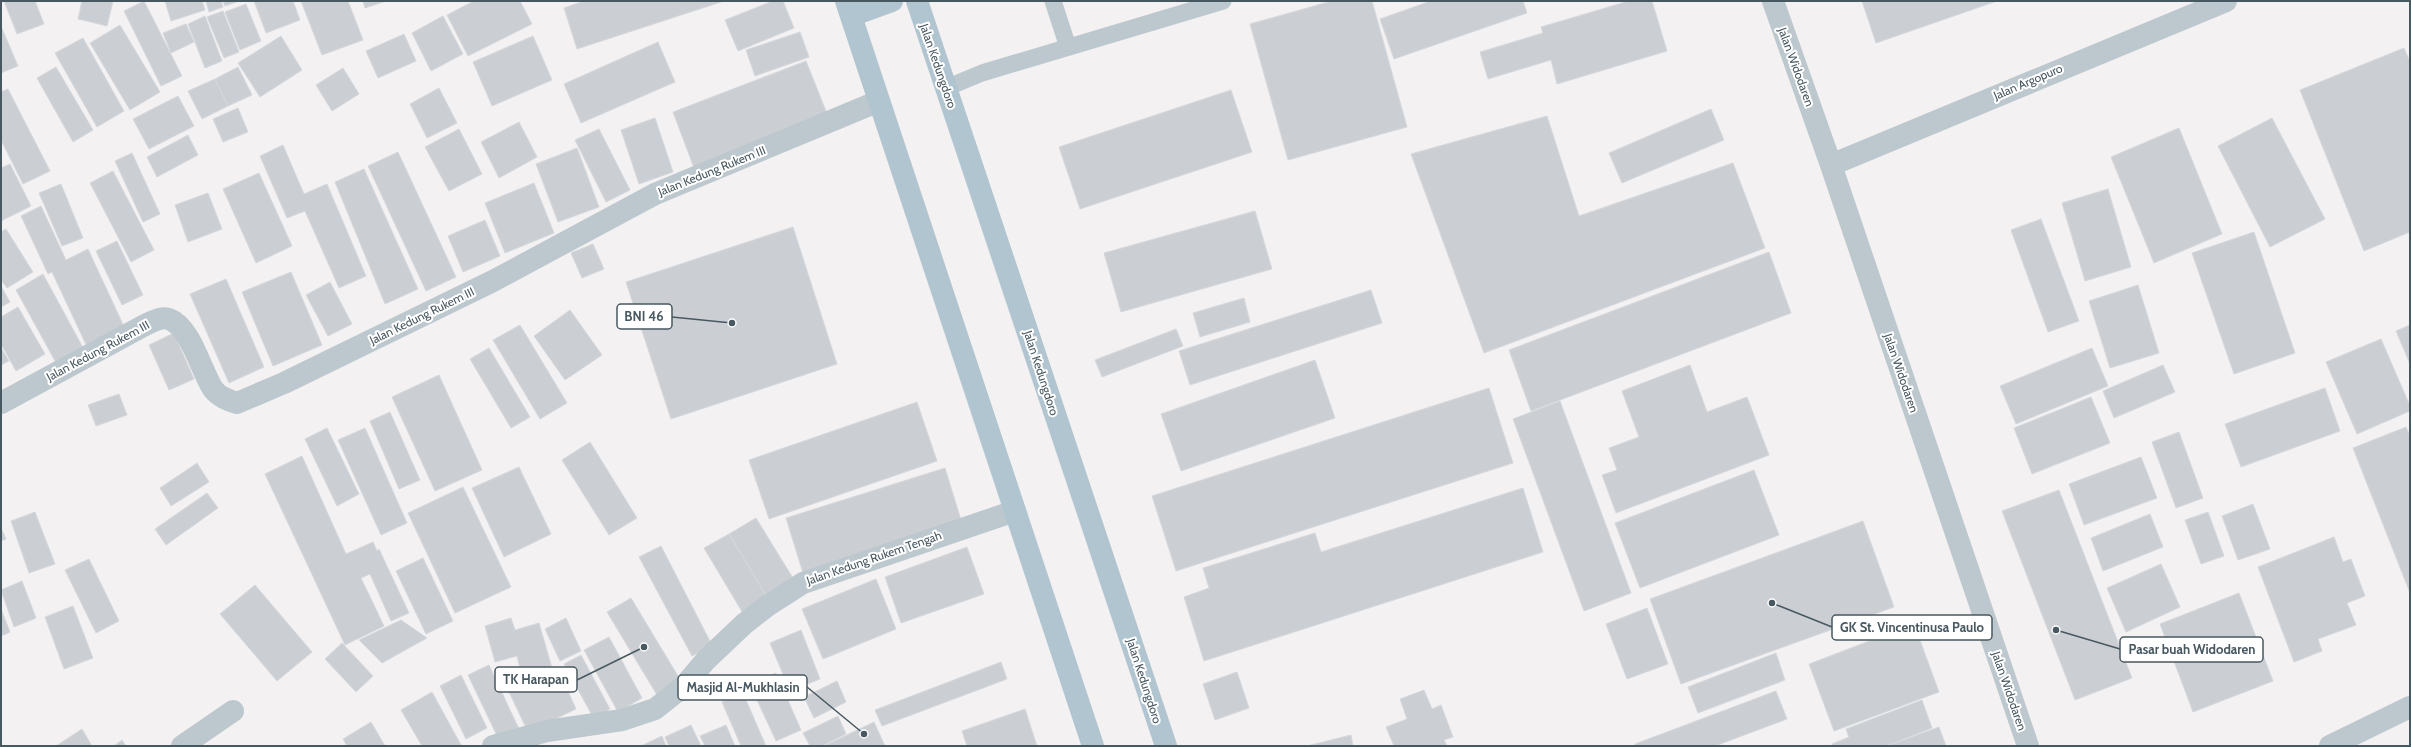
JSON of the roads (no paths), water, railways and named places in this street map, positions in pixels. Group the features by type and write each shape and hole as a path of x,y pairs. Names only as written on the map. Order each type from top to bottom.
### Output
{"main road":[{"path":"892,1 849,9 1093,746"},
{"name":"Jalan Kedungdoro","path":"916,1 1166,746"}],"street":[{"name":"Jalan Widodaren","path":"1773,1 1832,165 2028,746"},
{"name":"Jalan Argopuro","path":"1832,165 2226,1"},
{"name":"Jalan Kedung Rukem III","path":"1,403 145,325 159,319 169,319 181,329 194,349 214,390 225,399 236,403 284,383 493,281 655,194 879,101"},
{"name":"Jalan Kedung Rukem Tengah","path":"493,746 547,731 622,720 655,709 684,686 706,660 744,624 767,606 803,583 1016,511"},
{"path":"2330,746 2410,707"},
{"path":"182,746 233,711"}],"lane":[{"path":"1053,1 1068,47"},
{"path":"946,88 982,73 1223,1"}],"place":[{"name":"BNI 46","path":"732,323"},
{"name":"GK St. Vincentinusa Paulo","path":"1772,603"},
{"name":"Pasar buah Widodaren","path":"2056,630"},
{"name":"TK Harapan","path":"644,647"},
{"name":"Masjid Al-Mukhlasin","path":"864,734"}]}
